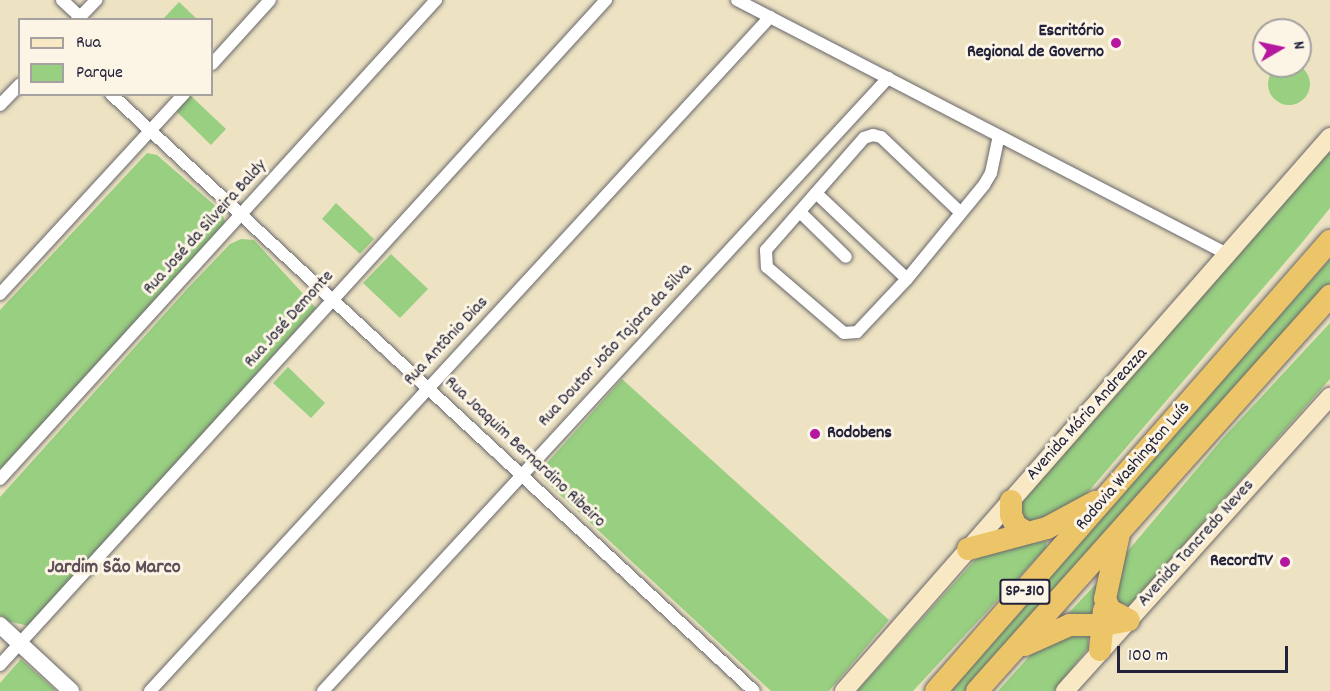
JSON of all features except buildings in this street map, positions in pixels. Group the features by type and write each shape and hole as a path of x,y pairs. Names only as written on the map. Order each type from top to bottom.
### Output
{"highway":[{"name":"Rodovia Washington Luís","path":"936,691 1330,241"},
{"name":"Rodovia Washington Luís","path":"976,691 1330,296"},
{"path":"968,549 1047,528 1112,492"},
{"path":"1011,501 1011,515 1016,526 1026,532"},
{"path":"1100,650 1105,599 1119,532"},
{"path":"1105,599 1110,610 1129,620"},
{"path":"1012,651 1057,628 1104,625 1129,620"}],"main road":[{"name":"Avenida Mário Andreazza","path":"844,691 1229,255 1330,137"},
{"name":"Avenida Tancredo Neves","path":"1065,691 1330,397"}],"street":[{"path":"62,0 79,18 96,0"},
{"path":"213,63 270,0"},
{"name":"Rua José da Silveira Baldy","path":"0,479 242,216 436,0"},
{"name":"Rua José Demonte","path":"0,665 606,0"},
{"path":"737,0 1229,255"},
{"name":"Rua Antônio Dias","path":"150,691 770,17"},
{"name":"Rua Doutor João Tajara da Silva","path":"323,691 888,78"},
{"path":"0,105 18,86"},
{"name":"Rua Joaquim Bernardino Ribeiro","path":"113,96 754,691"},
{"path":"0,294 182,96"},
{"path":"960,212 881,137 873,135 864,138 766,250 767,267 844,333 857,332 907,279 991,173 999,136"},
{"path":"816,193 907,279"},
{"path":"800,212 846,257"},
{"path":"0,625 71,691"}],"green space":[{"path":"179,2 196,18 164,18"},
{"path":"1269,78 1309,78 1309,92 1297,104 1281,104 1269,92"},
{"path":"191,96 226,129 211,145 176,111"},
{"path":"1330,148 1330,208 1300,245 1076,506 1042,527 1021,521 1021,502"},
{"path":"147,153 157,155 220,210 225,221 219,234 0,473 0,310"},
{"path":"336,203 374,239 360,254 322,219"},
{"path":"241,239 254,240 316,308 29,626 7,621 0,615 0,497 188,288 230,244"},
{"path":"391,254 428,289 400,318 363,283"},
{"path":"1330,259 1330,283 1298,321 967,691 946,691"},
{"path":"1330,323 1330,379 1130,605 1116,603 1121,559 1224,437"},
{"path":"288,367 325,403 311,418 273,383"},
{"path":"622,379 889,620 829,691 771,691 542,478 547,463"},
{"path":"1047,541 1046,548 913,691 857,691 975,560 991,549"},
{"path":"1096,584 1097,617 1061,621"},
{"path":"1087,634 1089,647 1054,691 998,691 1043,641"},
{"path":"21,659 56,691 0,691 0,683"}],"place":[{"name":"Escritório Regional de Governo","path":"1116,43"},
{"name":"Rodobens","path":"815,434"},
{"name":"RecordTV","path":"1285,562"}],"district":[{"name":"Jardim São Marco","path":"114,568"}]}
